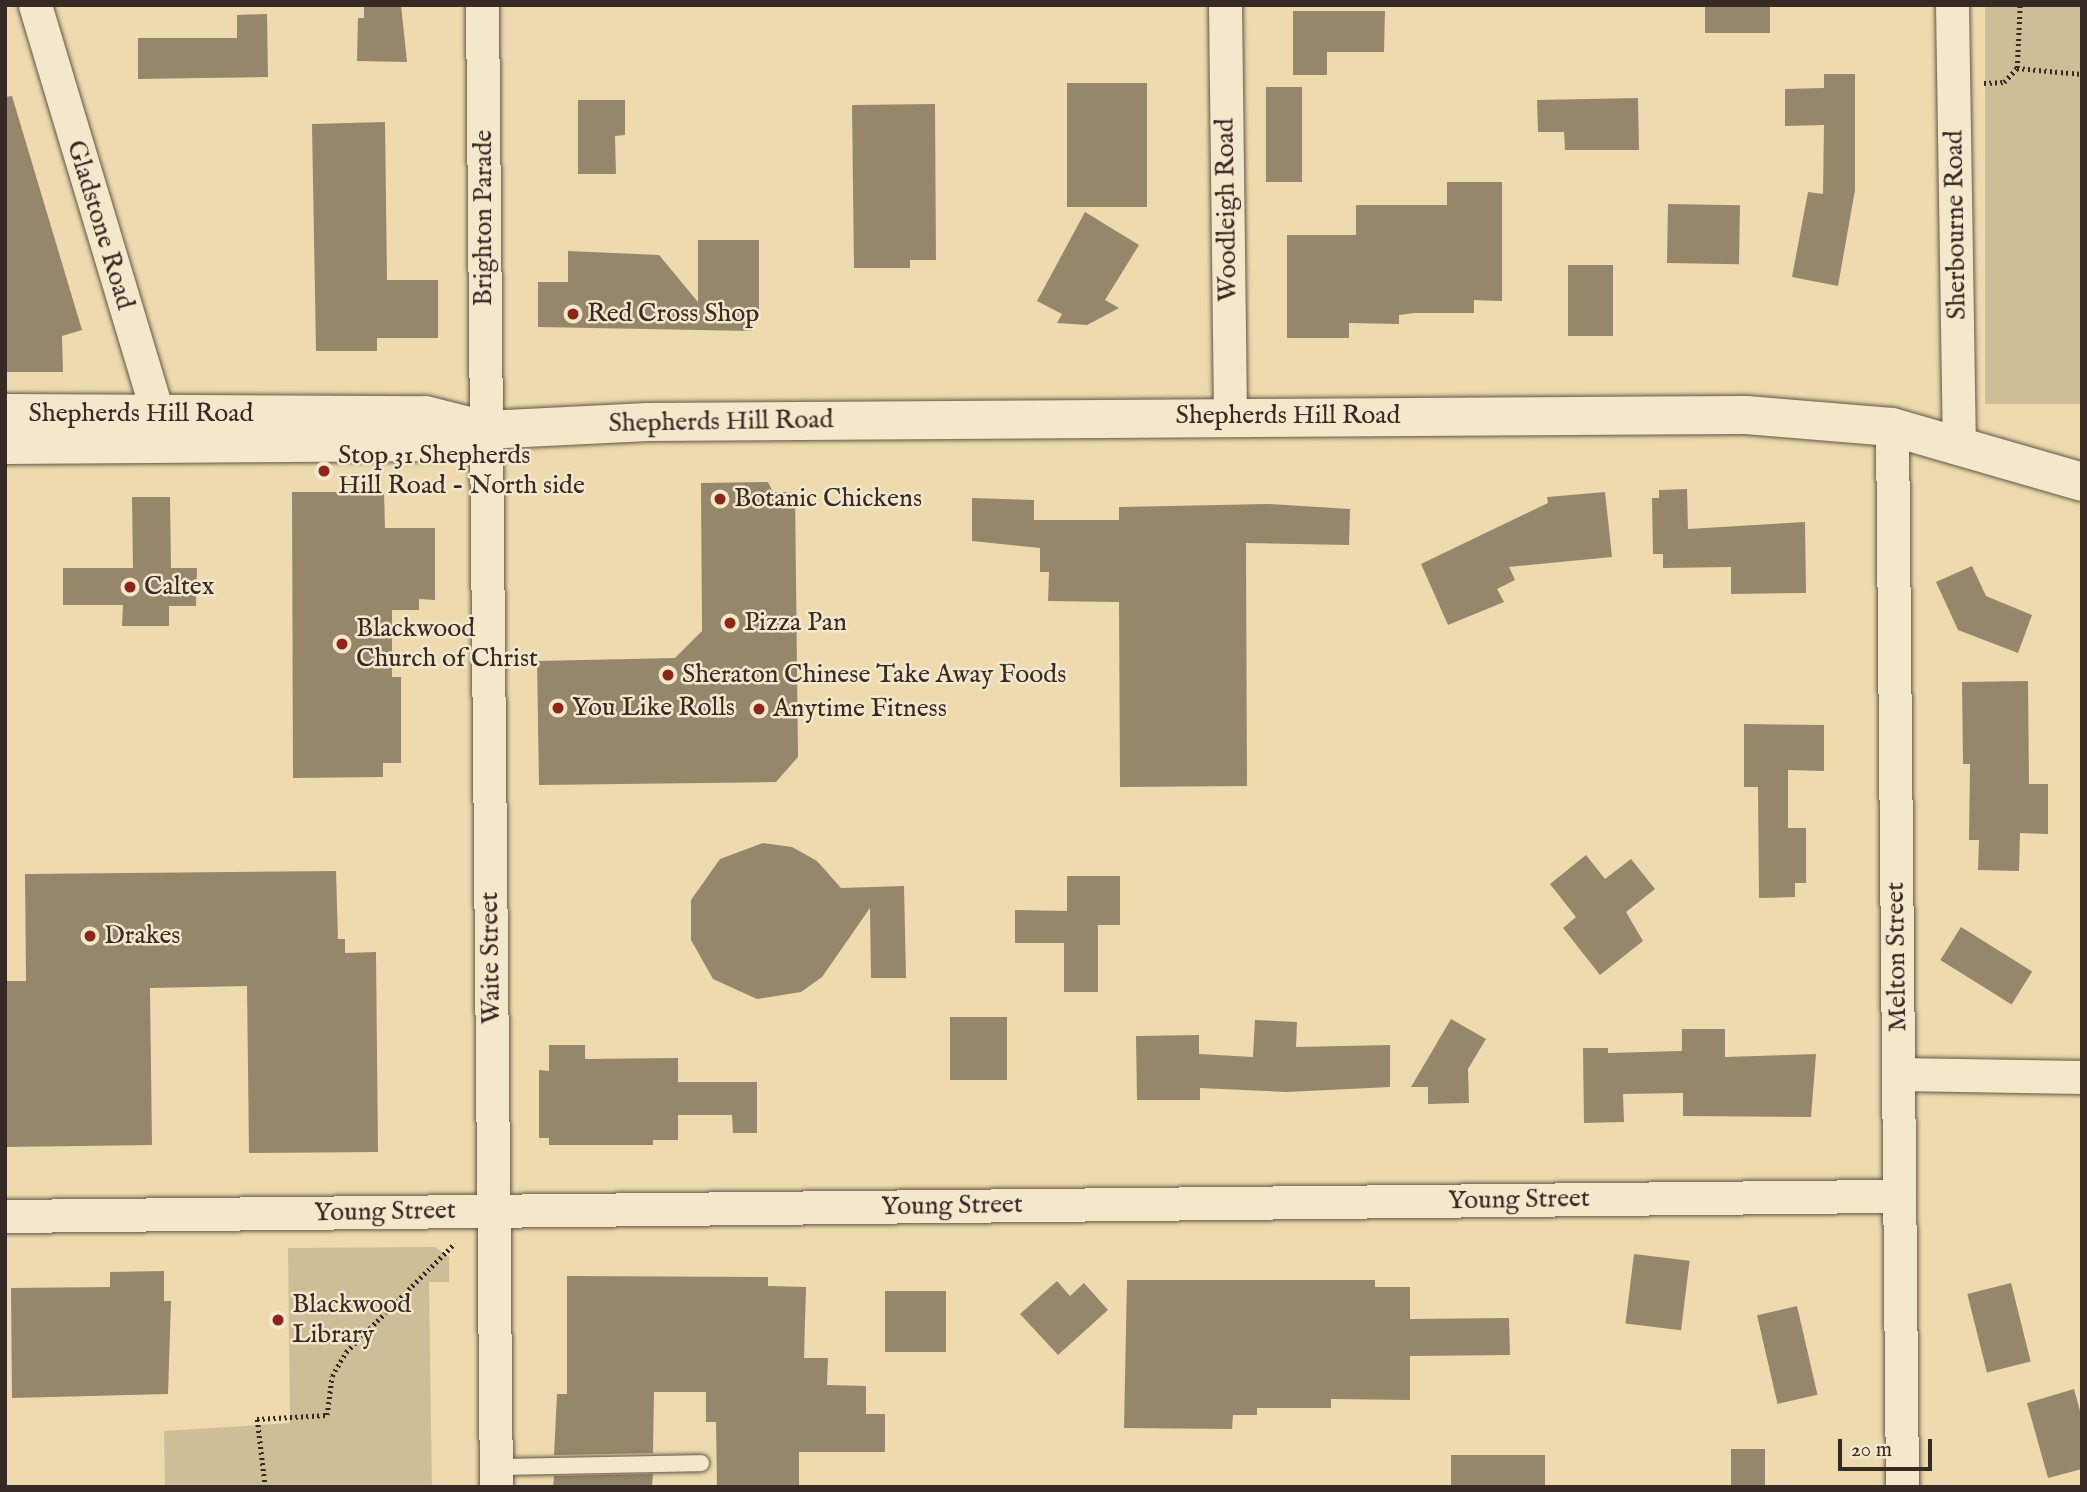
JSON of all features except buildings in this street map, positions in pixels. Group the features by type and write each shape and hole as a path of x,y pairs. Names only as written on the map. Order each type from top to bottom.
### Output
{"main road":[{"name":"Shepherds Hill Road","path":"5,413 162,429 430,442 486,430 648,422 1230,415 1746,415 1892,427 2082,482"},
{"name":"Shepherds Hill Road","path":"5,444 162,429"}],"street":[{"name":"Gladstone Road","path":"35,5 162,429"},
{"name":"Brighton Parade","path":"482,5 486,430"},
{"name":"Woodleigh Road","path":"1225,5 1230,415"},
{"name":"Sherbourne Road","path":"1952,5 1959,446"},
{"name":"Melton Street","path":"1892,427 1902,1487"},
{"name":"Waite Street","path":"486,430 496,1477"},
{"path":"1898,1074 2082,1077"},
{"name":"Young Street","path":"5,1216 494,1226 1899,1196"}],"lane":[{"path":"496,1477 701,1463"}],"path":[{"path":"1954,83 2004,82 2017,68 2020,5"},
{"path":"2017,68 2082,74"},
{"path":"265,1487 257,1419 327,1415 331,1376 358,1335 455,1242 494,1226"}],"shaded area":[{"path":"1985,5 2082,5 2082,404 1985,404"},
{"path":"435,1247 449,1257 449,1282 429,1282 432,1487 165,1487 164,1431 290,1423 288,1248"}],"place":[{"name":"Red Cross Shop","path":"573,314"},
{"name":"Stop 31 Shepherds Hill Road - North side","path":"324,471"},
{"name":"Botanic Chickens","path":"720,499"},
{"name":"Caltex","path":"130,587"},
{"name":"Pizza Pan","path":"730,623"},
{"name":"Blackwood Church of Christ","path":"342,644"},
{"name":"Sheraton Chinese Take Away Foods","path":"668,675"},
{"name":"You Like Rolls","path":"558,708"},
{"name":"Anytime Fitness","path":"759,709"},
{"name":"Drakes","path":"90,936"},
{"name":"Blackwood Library","path":"278,1320"}]}
